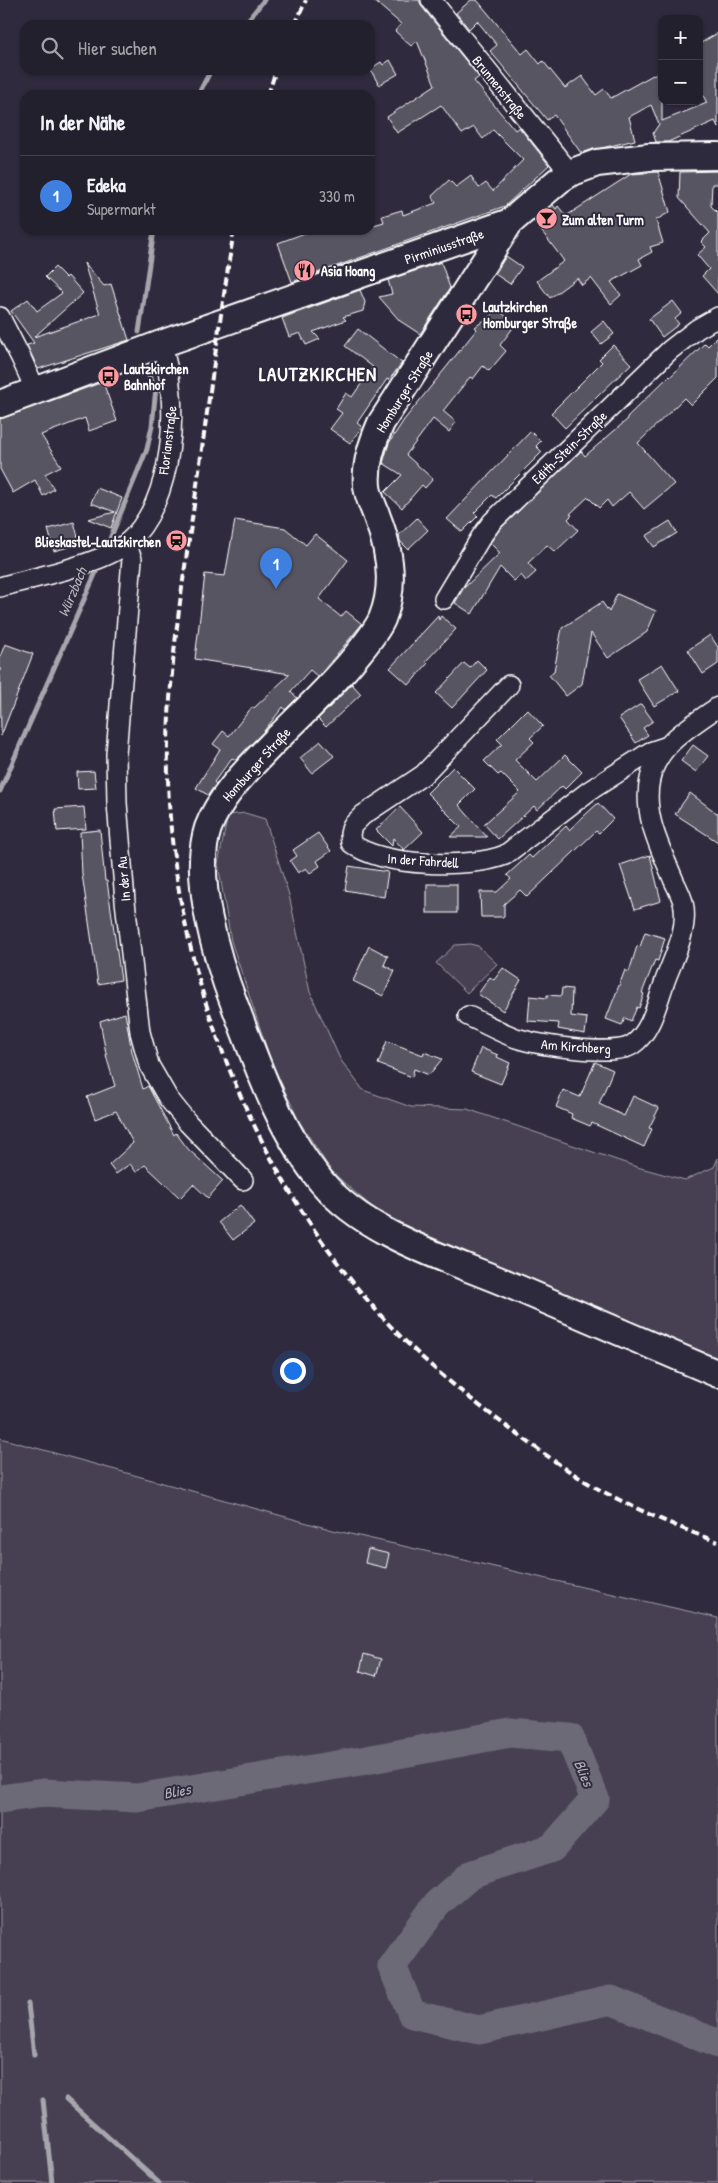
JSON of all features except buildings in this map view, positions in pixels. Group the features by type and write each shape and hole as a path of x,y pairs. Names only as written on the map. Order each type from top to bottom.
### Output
{"main road":[{"name":"Pirminiusstraße","path":"0,404 161,344 510,222 558,180 570,173 597,163 623,158 718,156"},
{"name":"Homburger Straße","path":"510,222 381,423 372,444 368,464 367,486 390,559 387,605 381,622 348,667 234,785 215,813 204,847 203,881 212,931 229,992 263,1079 288,1131 322,1183 348,1208 398,1238 718,1374"},
{"path":"439,248 450,250 463,263 469,287"}],"street":[{"name":"Brunnenstraße","path":"431,0 570,173"},
{"name":"Edith-Stein-Straße","path":"444,599 492,522 670,350 697,329 718,316"},
{"path":"0,317 36,391"},
{"name":"Florianstraße","path":"0,587 93,560 118,548 141,527 153,505 167,462 172,406 168,362 161,344"},
{"name":"In der Au","path":"118,548 132,559 116,754 117,803 125,901 140,1032 149,1065 168,1098 188,1123 242,1180"},
{"name":"In der Fahrdell","path":"509,685 423,775 363,815 352,826 350,843 359,850 374,856 394,860 454,863 493,860 505,855 564,808 650,752 665,747"},
{"path":"665,747 718,707"},
{"name":"Am Kirchberg","path":"468,1016 515,1037 535,1043 600,1050 617,1049 632,1045 649,1024 682,933 683,901 648,814 650,778 665,747"}],"shaded area":[{"path":"245,813 265,819 289,895 310,992 340,1059 363,1090 411,1107 467,1109 637,1167 685,1180 714,1167 718,1158 718,1358 414,1233 372,1207 332,1172 299,1121 271,1061 231,941 218,864 228,815"},
{"path":"470,944 478,946 497,964 467,993 436,963 455,945"},
{"path":"0,1438 333,1530 718,1618 718,2183 0,2183"}],"waterway":[{"name":"Würzbach","path":"248,20 264,0"},
{"name":"Würzbach","path":"201,90 208,75"},
{"name":"Würzbach","path":"139,332 153,235"},
{"name":"Würzbach","path":"105,551 147,449 152,426 156,388 147,373"},
{"name":"Würzbach","path":"0,791 100,563"},
{"name":"Blies","path":"0,1799 43,1793 137,1798 361,1761 510,1733 570,1738 595,1799 552,1848 470,1875 437,1904 392,1966 412,2014 479,2030 611,2000 718,2044"},
{"path":"28,2004 34,2055"},
{"path":"66,2099 159,2183"},
{"path":"43,2100 52,2183"}],"railway":[{"path":"297,20 306,0"},
{"path":"270,90 274,75"},
{"path":"233,235 179,608 171,686 168,764 169,803 176,873 190,943 209,1012 233,1079 264,1144 299,1206 339,1265 384,1319 414,1349 479,1405 580,1478 604,1492 674,1525 718,1542"}],"place":[{"name":"Zum alten Turm","path":"546,219"},
{"name":"Asia Hoang","path":"305,270"},
{"name":"Lautzkirchen Homburger Straße","path":"467,314"},
{"name":"Lautzkirchen Bahnhof","path":"108,376"},
{"name":"Blieskastel-Lautzkirchen","path":"177,541"},
{"name":"Edeka","path":"276,589"}],"district":[{"name":"LAUTZKIRCHEN","path":"318,374"}]}
